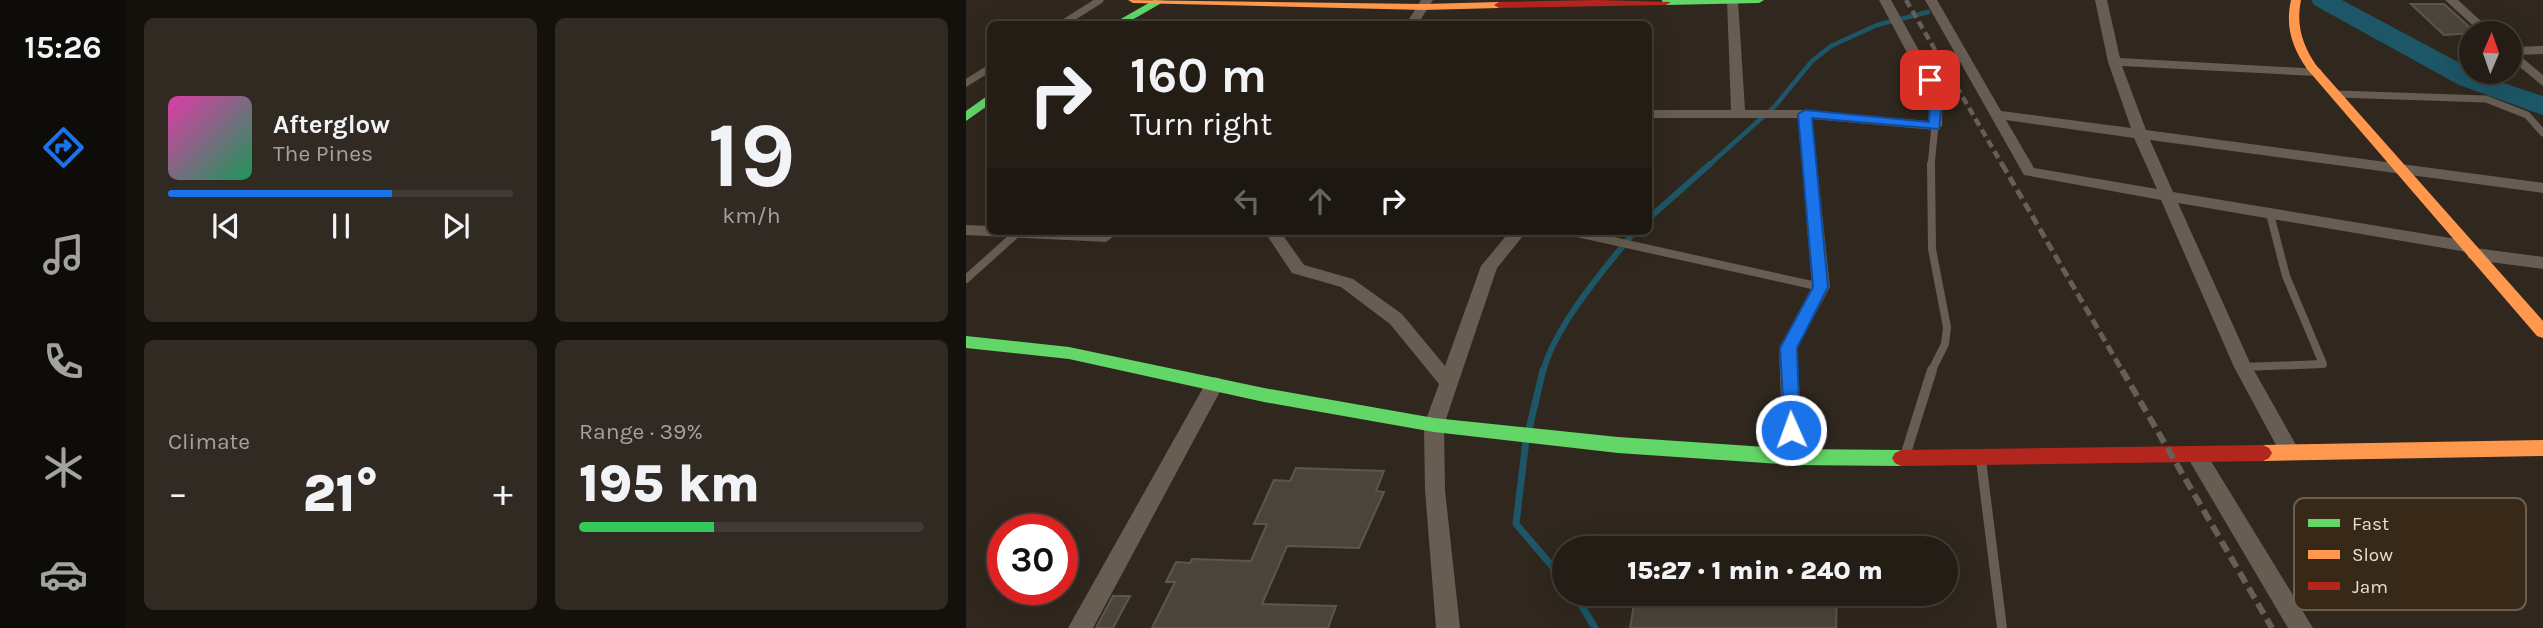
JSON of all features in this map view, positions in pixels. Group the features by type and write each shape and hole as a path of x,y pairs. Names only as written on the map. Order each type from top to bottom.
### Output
{"street":[{"path":"1133,0 1426,4 1759,0"},
{"path":"1652,114 1805,114 1935,126 1936,94 1885,0"},
{"path":"1931,0 2029,172 2543,263"},
{"path":"2101,0 2114,62 2140,134 2243,367 2290,452"},
{"path":"2296,0 2292,13 2292,40 2316,72 2542,330"},
{"path":"2451,0 2475,21"},
{"path":"1124,21 1161,1"},
{"path":"1732,1 1738,114"},
{"path":"1587,21 1590,2"},
{"path":"1414,21 1426,4"},
{"path":"2522,51 2543,50"},
{"path":"2114,62 2316,72"},
{"path":"2522,63 2543,82"},
{"path":"966,117 987,100"},
{"path":"1793,457 1788,348 1821,287 1805,114"},
{"path":"1996,114 2543,188"},
{"path":"966,230 987,232"},
{"path":"1275,235 1298,269 1347,283 1396,319 1449,383"},
{"path":"1448,628 1434,490 1434,425 1489,266 1516,235"},
{"path":"966,342 1069,354 1434,425 1544,438 1793,457 1981,458 2543,447"},
{"path":"1080,628 1215,384"},
{"path":"2196,454 2301,628"}],"lane":[{"path":"1067,21 1100,0"},
{"path":"966,83 987,70"},
{"path":"2335,94 2486,99 2527,115 2543,133"},
{"path":"1905,458 1927,380 1945,345 1947,327 1932,249 1929,180 1935,126"},
{"path":"2243,367 2323,364 2286,276 2270,214"},
{"path":"966,279 1015,235"},
{"path":"1583,235 1821,287"},
{"path":"1981,458 2002,628"}],"building":[{"path":"2411,4 2444,4 2463,21 2459,21 2459,34 2444,35"},
{"path":"1296,468 1384,471 1376,491 1384,492 1359,548 1287,546 1262,604 1336,606 1328,628 1152,628 1175,582 1166,582 1176,562 1190,563 1192,559 1251,561 1267,524 1254,524 1274,480 1290,481"},
{"path":"1113,596 1130,596 1113,628 1096,628"},
{"path":"1634,606 1837,606 1836,628 1630,628"}],"waterway":[{"path":"2323,0 2469,79 2543,106"},
{"path":"1708,166 1775,106 1812,61 1831,46 1877,25 1928,12"},
{"path":"1652,215 1710,164"},
{"path":"1543,372 1569,317 1632,235"},
{"path":"1529,429 1543,370"},
{"path":"1526,440 1516,524 1552,566"},
{"path":"1582,606 1595,628"}],"railway":[{"path":"1906,0 2003,166"},
{"path":"2002,164 2123,372"},
{"path":"2122,370 2272,628"}],"traffic: fast":[{"path":"1666,2 1759,0"},
{"path":"1123,21 1160,1"},
{"path":"966,117 987,100"},
{"path":"966,342 1069,353 1264,395 1434,425 1618,445 1793,457 1901,458"}],"traffic: slow":[{"path":"1133,0 1424,7 1499,5"},
{"path":"2296,0 2293,19 2295,35 2311,67 2543,332"},
{"path":"2263,453 2543,448"}],"traffic: jam":[{"path":"1499,5 1666,2"},
{"path":"1901,458 2263,453"}],"route":[{"path":"1791,430 1788,348 1821,287 1805,114 1935,126 1936,94 1930,80"}]}
